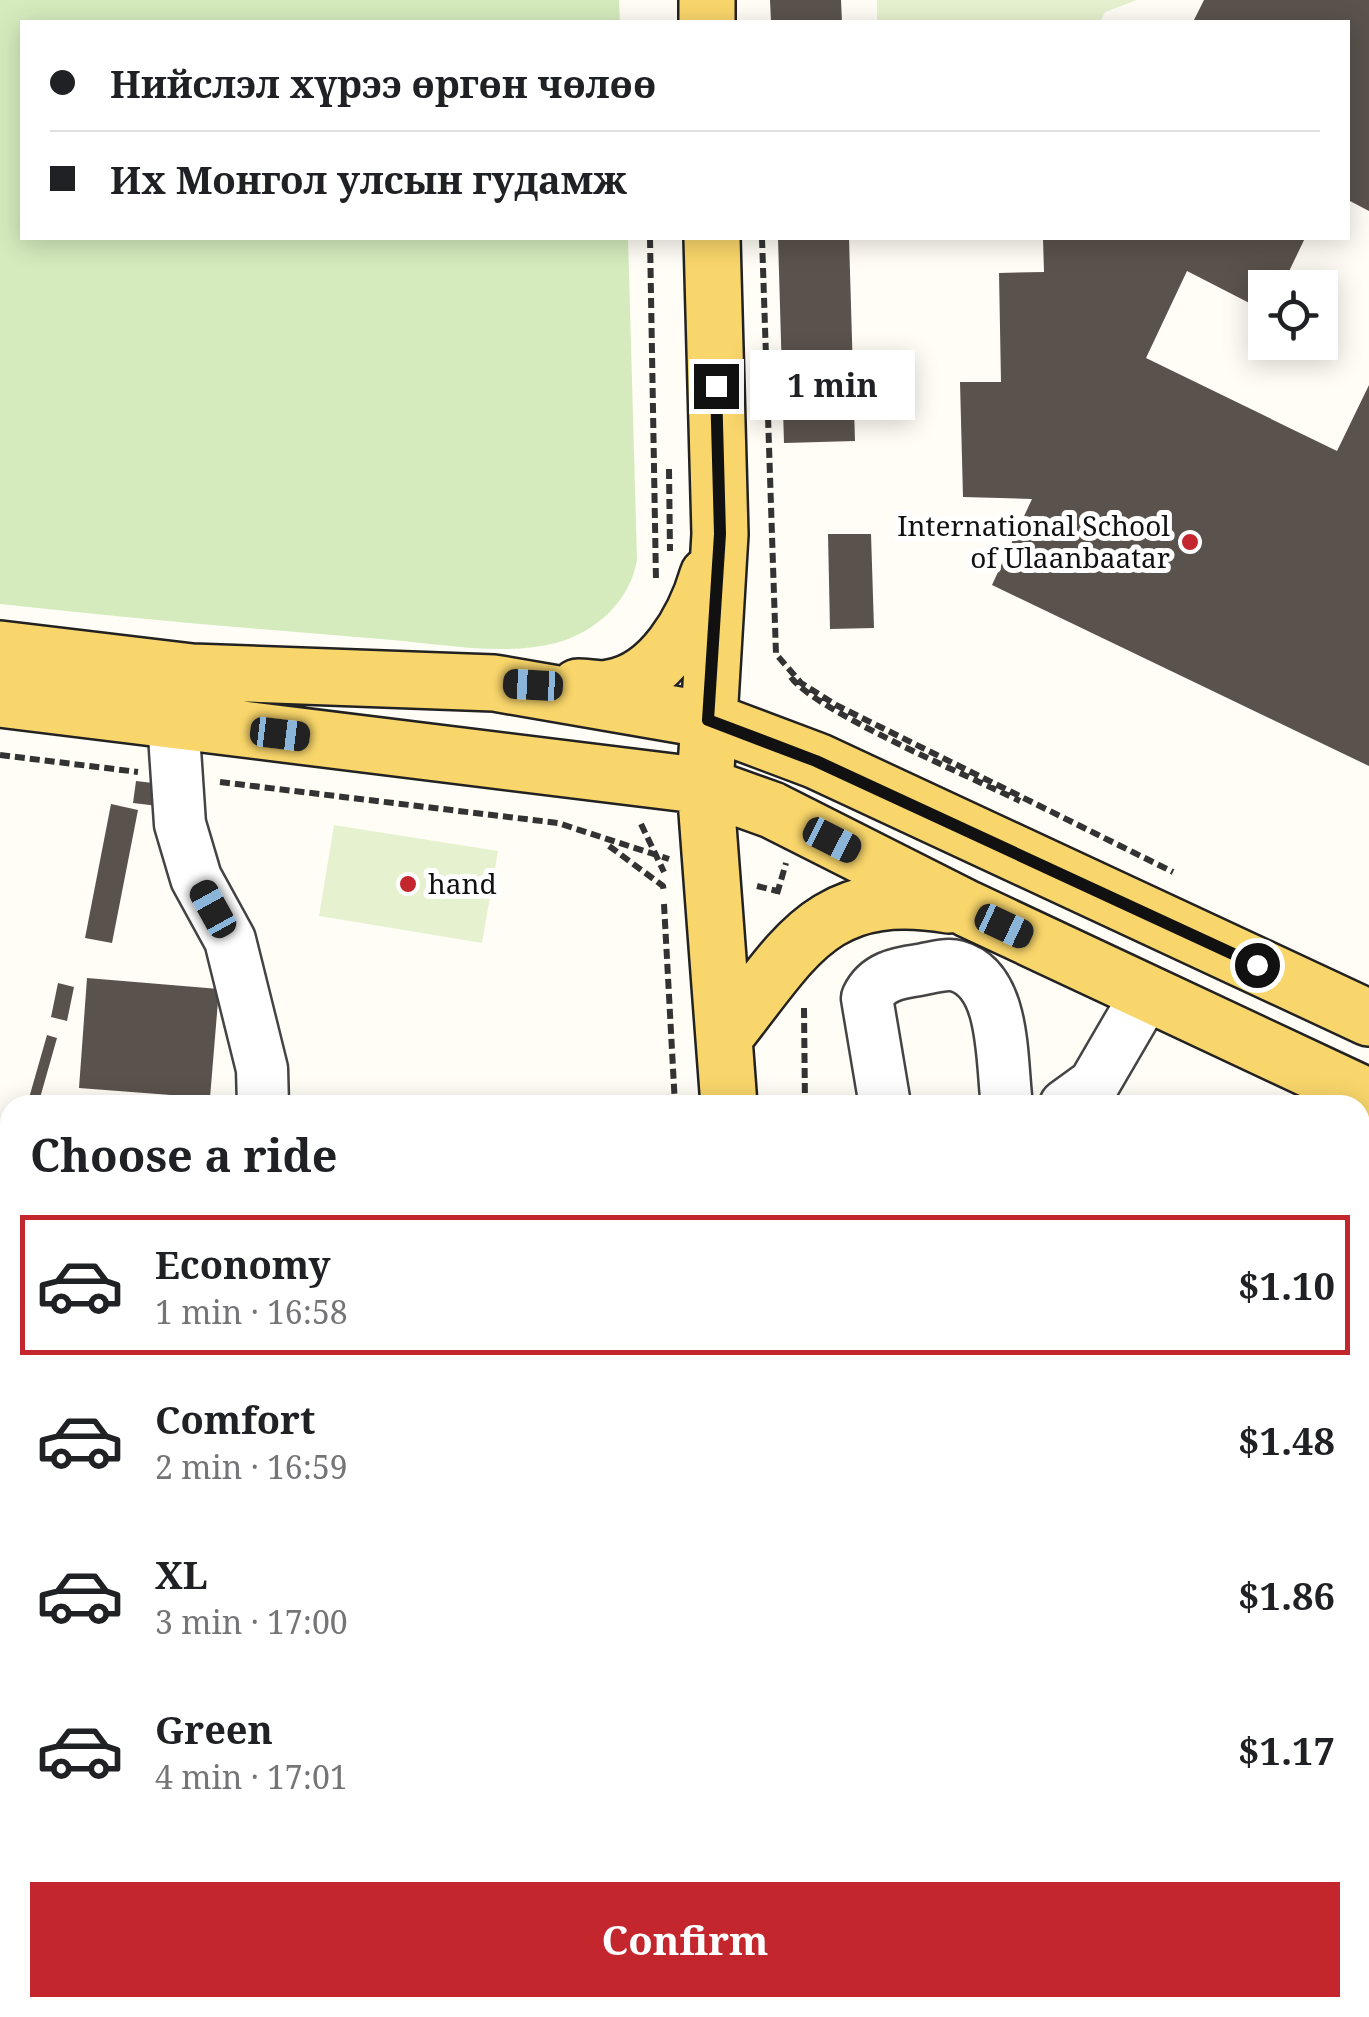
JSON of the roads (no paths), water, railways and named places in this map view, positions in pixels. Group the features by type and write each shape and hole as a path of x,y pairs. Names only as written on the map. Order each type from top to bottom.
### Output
{"main road":[{"path":"712,240 720,534 705,786 729,1095"},
{"path":"0,649 192,672 611,688 653,666 693,618 720,534"},
{"path":"494,683 708,720 816,761 1369,1018"},
{"path":"0,700 705,786 772,810 968,909 1365,1095"},
{"path":"725,1036 798,939 845,911 918,900 968,909"}],"street":[{"path":"174,720 180,824 196,878 230,940 248,1000 262,1069 263,1095"},
{"path":"882,1095 866,998 872,986 896,973 954,965 980,977 994,1004 1006,1095"},
{"path":"1078,1095 1094,1084 1147,993"}],"place":[{"name":"International School of Ulaanbaatar","path":"1190,542"},
{"name":"hand","path":"408,884"}]}
